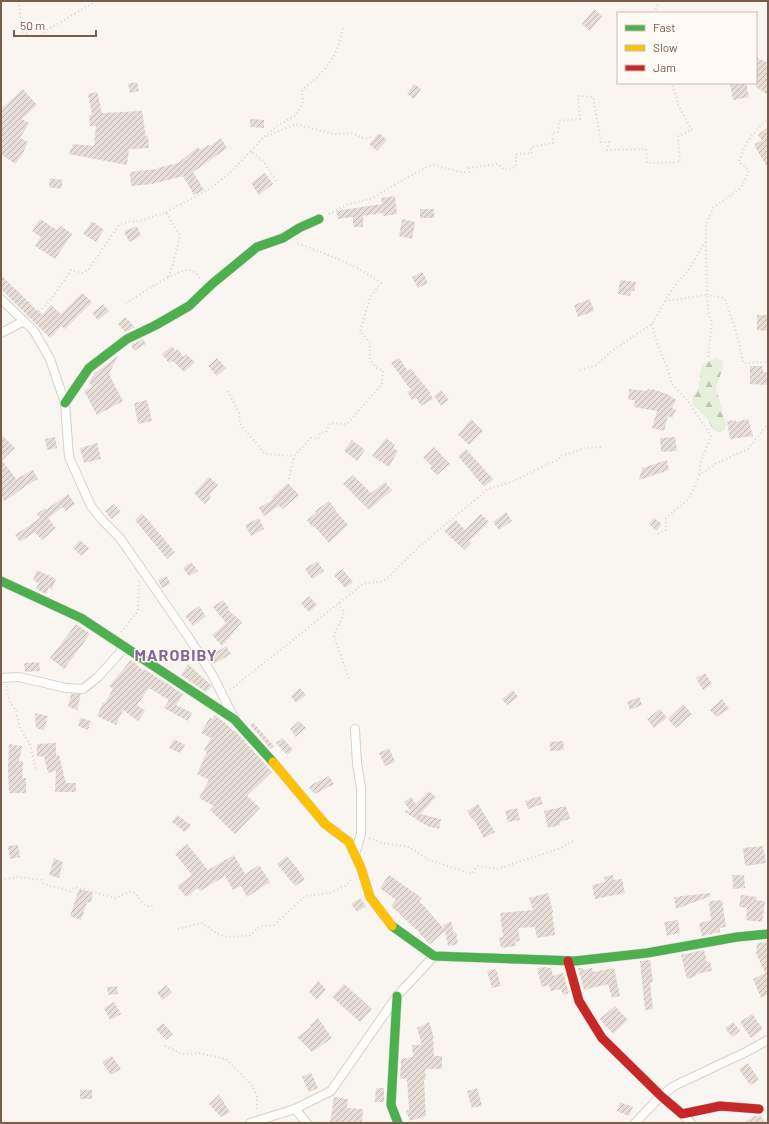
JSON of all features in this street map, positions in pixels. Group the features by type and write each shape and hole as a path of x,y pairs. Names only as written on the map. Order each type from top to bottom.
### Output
{"street":[{"path":"65,403 89,368 127,339 156,325 189,306 257,247 283,238 299,228 319,219"},
{"path":"1,299 34,331 50,360 65,403 69,457 91,506 120,538 187,634 213,676 234,719"},
{"path":"1,333 25,322"},
{"path":"1,581 81,618 234,719 256,742 325,824 349,842 361,868 370,897 390,924 434,956 568,961 647,953 768,934"},
{"path":"5,678 19,677 66,688 83,688 98,677 125,647"},
{"path":"355,729 357,764 361,788 361,834 355,854"},
{"path":"250,1123 295,1109 331,1091 397,996 434,956"},
{"path":"568,961 579,1001 602,1038 691,1123"},
{"path":"397,996 391,1105 398,1123"},
{"path":"635,1123 661,1096 674,1086 768,1040"},
{"path":"682,1114 720,1106 759,1109"},
{"path":"295,1109 306,1123"}],"path":[{"path":"18,1 21,31 39,37 47,30 97,1"},
{"path":"654,12 659,1"},
{"path":"25,322 50,301 71,270 83,273 89,269 119,225 127,222 140,221 166,212 208,190 231,172 264,137 277,126 296,115 303,103 302,90 316,79 337,50 343,28"},
{"path":"319,219 346,205 373,198 427,167 434,165 460,172 469,172 469,168 498,164 504,170 516,167 516,154 532,153 531,147 553,143 552,133 558,132 559,120 580,120 578,96 593,97 601,142 609,142 608,150 646,149 647,163 680,162 678,136 692,130 678,105 672,84"},
{"path":"708,359 712,322 709,315 707,295 706,225 713,208 741,188 749,170 739,162 743,148 760,126 768,119"},
{"path":"264,137 296,124 333,134 352,133 365,139 371,137"},
{"path":"252,151 263,161 277,182"},
{"path":"166,212 180,236 168,278"},
{"path":"283,238 336,257 364,271 381,283 370,298 360,331 370,343 370,359 376,368 383,370 382,384 347,424 330,423 326,432 320,433 318,439 311,438 294,456 288,480"},
{"path":"580,370 596,365 612,351 652,324 665,301 680,279 685,275 706,240"},
{"path":"126,304 179,271 190,270 197,274 208,289"},
{"path":"665,301 707,295 724,298 731,314 740,343 743,362 768,362"},
{"path":"652,324 658,346 672,384 688,401 711,436 700,464 699,476 689,499 666,518 666,530 658,534"},
{"path":"228,391 239,412 240,424 265,454 294,456"},
{"path":"699,476 715,464 748,449 768,424"},
{"path":"222,695 363,584 384,580 421,545 488,489 512,482 558,460 560,456 583,448 600,447"},
{"path":"115,641 138,611 140,568"},
{"path":"339,603 344,613 334,635 349,680"},
{"path":"5,678 10,702 16,711 20,728 30,744 36,771"},
{"path":"361,834 382,844 409,847 429,860 472,874 477,866 497,869 561,848 573,841"},
{"path":"178,929 202,924 215,933 232,937 240,935 249,936 261,926 274,925 305,896 330,893 347,884 361,868"},
{"path":"1,880 18,877 41,880 44,884 70,891 76,887 115,898 130,892 135,893 146,906 155,906"},
{"path":"166,1046 182,1054 199,1053 226,1059 252,1085 257,1097 257,1109 267,1118"}],"green space":[{"path":"715,358 723,361 722,370 716,388 726,425 724,430 720,432 714,431 707,418 693,405 692,396 699,386 702,365"}],"building":[{"path":"594,9 602,16 590,31 582,24"},
{"path":"757,58 768,63 768,95 756,87"},
{"path":"137,82 139,91 130,93 128,84"},
{"path":"414,84 421,89 414,99 407,94"},
{"path":"730,84 746,84 749,97 733,100"},
{"path":"23,89 37,105 22,119 29,123 20,138 28,142 22,155 15,164 1,154 1,109"},
{"path":"97,92 102,113 142,111 146,137 148,136 149,148 129,149 127,165 69,154 73,144 94,146 96,126 90,126 89,115 92,115 88,94"},
{"path":"250,119 264,120 264,128 250,127"},
{"path":"768,127 768,168 755,147 755,144 762,140 758,135"},
{"path":"379,133 387,140 377,151 369,144"},
{"path":"221,138 227,148 193,172 204,190 194,195 183,176 152,184 131,186 130,172 157,169 178,163 198,147 200,150 209,145 210,146"},
{"path":"265,173 273,184 259,195 251,183"},
{"path":"50,178 63,180 61,189 49,187"},
{"path":"395,196 397,214 383,216 383,213 363,216 363,227 353,227 353,217 338,219 336,211 382,204 381,198"},
{"path":"420,209 434,209 434,218 420,218"},
{"path":"40,219 57,230 61,226 72,234 55,259 35,246 41,237 32,231"},
{"path":"402,219 415,222 412,239 399,236"},
{"path":"92,221 104,230 96,242 83,234"},
{"path":"137,226 141,236 129,242 124,231"},
{"path":"422,272 428,283 418,288 412,277"},
{"path":"1,275 42,315 51,305 61,314 82,293 92,302 65,329 61,326 50,338 1,289"},
{"path":"620,280 636,282 634,291 631,291 630,296 618,294"},
{"path":"590,299 594,311 578,317 574,305"},
{"path":"103,304 109,311 98,320 92,313"},
{"path":"757,315 768,315 768,331 757,330"},
{"path":"125,317 135,327 125,332 118,324"},
{"path":"143,339 146,344 134,351 131,345"},
{"path":"172,346 175,351 178,349 183,357 186,354 195,362 184,372 174,362 172,361 169,363 162,354"},
{"path":"118,356 109,374 123,401 97,415 84,391 92,387 89,382 95,373"},
{"path":"217,358 226,368 217,376 208,366"},
{"path":"399,358 408,371 411,369 429,391 433,399 421,406 416,398 412,400 407,392 411,390 391,363"},
{"path":"750,366 763,366 763,372 767,372 767,385 750,384"},
{"path":"629,389 647,391 648,389 652,389 667,394 676,400 672,408 676,410 672,418 668,416 664,431 652,428 657,411 634,407 635,400 628,400"},
{"path":"441,390 449,400 441,406 434,396"},
{"path":"147,400 152,421 138,424 134,403"},
{"path":"471,419 483,431 469,445 458,435"},
{"path":"748,419 753,436 730,439 727,421 736,420 736,422"},
{"path":"1,434 15,448 2,460 16,479 33,470 38,479 5,501 1,497"},
{"path":"55,437 57,448 47,450 45,439"},
{"path":"675,437 677,451 661,452 660,438"},
{"path":"386,438 395,445 393,448 398,451 389,467 372,456"},
{"path":"352,440 365,450 357,461 344,451"},
{"path":"97,443 101,459 84,463 80,448"},
{"path":"434,447 450,464 437,475 430,468 432,466 423,457"},
{"path":"466,449 493,479 484,487 458,456"},
{"path":"667,460 669,470 639,480 642,468"},
{"path":"353,475 371,493 385,482 392,490 369,510 343,484"},
{"path":"209,477 218,485 209,495 211,497 205,504 194,493"},
{"path":"288,483 299,495 283,509 279,506 264,516 259,508 273,499 272,497"},
{"path":"68,494 75,504 66,511 63,507 48,518 56,528 42,540 35,532 20,542 15,535 40,518 37,514 45,508 46,510"},
{"path":"329,501 348,525 329,543 314,526 312,527 307,520 316,513 315,511"},
{"path":"114,504 121,512 111,519 105,511"},
{"path":"506,512 512,521 499,530 493,522"},
{"path":"142,513 175,552 167,559 135,520"},
{"path":"481,514 489,522 469,541 471,543 464,550 444,531 456,520 465,530"},
{"path":"259,518 264,529 251,536 245,525"},
{"path":"654,518 662,524 656,531 649,524"},
{"path":"80,540 89,548 81,556 73,548"},
{"path":"317,561 324,571 312,579 305,569"},
{"path":"191,562 198,571 189,576 183,568"},
{"path":"342,569 353,582 345,588 334,575"},
{"path":"37,570 56,579 52,589 49,587 46,594 36,589 38,583 33,580"},
{"path":"167,576 170,584 162,588 158,580"},
{"path":"309,596 317,605 309,612 301,604"},
{"path":"223,600 229,608 227,609 242,622 222,646 212,635 226,623 213,607"},
{"path":"199,606 206,616 193,626 185,616"},
{"path":"76,624 90,634 64,669 50,658"},
{"path":"226,646 231,654 214,664 210,656"},
{"path":"131,660 143,670 144,669 183,694 176,705 192,713 188,721 164,708 169,700 149,688 137,705 145,711 138,721 123,710 116,725 97,716 103,702 105,703 113,689 109,686"},
{"path":"39,662 40,671 25,672 24,663"},
{"path":"188,664 212,686 206,692 181,675"},
{"path":"705,673 712,684 703,690 696,678"},
{"path":"300,688 306,695 296,703 291,696"},
{"path":"513,690 518,697 507,705 502,699"},
{"path":"71,694 81,694 77,710 68,707"},
{"path":"639,697 642,705 630,710 627,702"},
{"path":"722,699 729,709 716,717 710,710"},
{"path":"683,704 692,714 676,728 668,719"},
{"path":"660,709 667,718 654,728 647,719"},
{"path":"35,713 48,716 44,730 36,728"},
{"path":"215,715 239,735 272,772 247,796 260,808 235,834 210,810 214,806 199,798 209,780 197,774 207,752 204,750 211,738 201,733 210,717 212,719"},
{"path":"80,718 91,721 88,730 78,726"},
{"path":"299,721 306,728 296,737 290,729"},
{"path":"253,723 274,746 271,749 250,725"},
{"path":"283,738 293,750 287,755 276,743"},
{"path":"174,739 185,745 180,753 169,748"},
{"path":"563,741 564,750 550,751 550,742"},
{"path":"56,743 56,756 59,755 66,783 76,783 76,792 55,792 56,771 48,773 44,756 37,757 37,744"},
{"path":"9,744 22,746 19,761 23,761 22,778 26,778 26,793 9,793"},
{"path":"389,748 395,762 385,766 379,753"},
{"path":"329,776 334,784 315,794 309,788 313,784"},
{"path":"429,791 436,797 420,814 441,819 439,829 427,826 405,812 405,810 411,812 404,802 411,797 416,804"},
{"path":"540,796 543,804 528,809 525,801"},
{"path":"478,804 495,832 484,838 473,818 472,819 467,811"},
{"path":"566,806 570,819 560,822 560,825 548,828 544,811"},
{"path":"517,808 520,820 508,822 505,811"},
{"path":"177,815 191,825 185,832 172,822"},
{"path":"187,844 208,870 234,855 245,874 259,865 270,882 247,897 241,886 233,890 225,876 200,891 198,888 186,897 177,886 192,875 175,854"},
{"path":"18,845 20,857 10,859 8,846"},
{"path":"763,846 766,863 745,866 743,848"},
{"path":"287,856 305,880 295,886 277,864"},
{"path":"54,858 63,862 59,878 49,875"},
{"path":"389,875 422,898 419,901 444,929 443,925 451,921 454,933 456,932 458,944 448,946 445,931 430,944 391,906 396,900 380,888"},
{"path":"613,875 614,880 622,879 625,893 595,899 592,885 605,882 604,877"},
{"path":"732,875 744,875 745,888 733,889"},
{"path":"79,889 93,893 91,903 87,902 81,920 70,916"},
{"path":"548,893 553,912 555,935 537,938 535,927 518,928 520,941 515,942 516,946 501,948 499,937 503,937 500,913 533,910 529,898"},
{"path":"710,893 711,896 676,909 674,897"},
{"path":"741,895 757,897 756,900 765,901 762,922 746,920 747,908 739,907"},
{"path":"360,898 366,906 357,912 351,904"},
{"path":"722,900 726,927 720,928 720,932 702,936 699,923 711,920 709,901"},
{"path":"678,920 680,933 667,936 664,922"},
{"path":"768,942 768,994 761,998 753,979 765,973 756,953 757,943"},
{"path":"704,950 707,962 710,961 712,971 696,974 696,976 687,979 681,955"},
{"path":"650,960 653,982 650,983 653,1009 645,1010 640,961"},
{"path":"543,967 551,968 553,976 563,973 569,993 563,995 561,989 551,991 549,985 542,987 537,969"},
{"path":"578,968 583,968 583,970 592,968 593,972 614,968 620,996 612,998 608,984 584,990"},
{"path":"496,969 501,986 492,988 487,971"},
{"path":"318,981 326,989 317,1000 309,992"},
{"path":"344,984 372,1009 360,1022 332,997"},
{"path":"166,985 172,992 163,1000 157,993"},
{"path":"117,986 118,994 108,995 107,987"},
{"path":"114,1002 121,1014 110,1020 104,1008"},
{"path":"615,1006 628,1020 613,1034 600,1019"},
{"path":"752,1014 763,1029 751,1038 740,1022"},
{"path":"318,1018 332,1038 312,1052 297,1037 311,1027 310,1025"},
{"path":"429,1022 433,1034 434,1056 442,1056 442,1069 425,1069 426,1080 424,1080 426,1116 410,1121 406,1111 409,1110 407,1078 400,1079 401,1059 413,1057 412,1045 422,1045 417,1028"},
{"path":"733,1022 740,1031 732,1037 725,1028"},
{"path":"163,1023 173,1034 166,1040 156,1029"},
{"path":"112,1056 121,1069 111,1075 102,1062"},
{"path":"748,1063 759,1080 750,1085 739,1069"},
{"path":"311,1073 318,1088 309,1092 302,1077"},
{"path":"376,1088 384,1088 384,1102 375,1102"},
{"path":"477,1088 482,1106 472,1108 467,1091"},
{"path":"80,1090 92,1090 92,1099 80,1099"},
{"path":"219,1095 230,1112 221,1117 209,1104"},
{"path":"334,1097 348,1099 347,1108 363,1109 362,1123 330,1123"},
{"path":"620,1102 633,1107 629,1116 617,1111"},
{"path":"754,1116 761,1116 765,1123 743,1123"}],"traffic: fast":[{"path":"65,403 89,368 127,339 156,325 189,306 212,284 257,247 283,238 299,228 319,219"},
{"path":"1,581 81,618 234,719 273,762"},
{"path":"392,926 434,956 575,961 647,953 737,937 768,934"},
{"path":"397,996 391,1105 398,1123"}],"traffic: slow":[{"path":"273,762 325,824 349,842 361,868 370,897 392,926"}],"traffic: jam":[{"path":"568,961 579,1001 602,1038 661,1096 682,1114 720,1106 759,1109"}],"district":[{"name":"MAROBIBY","path":"176,655"}]}
